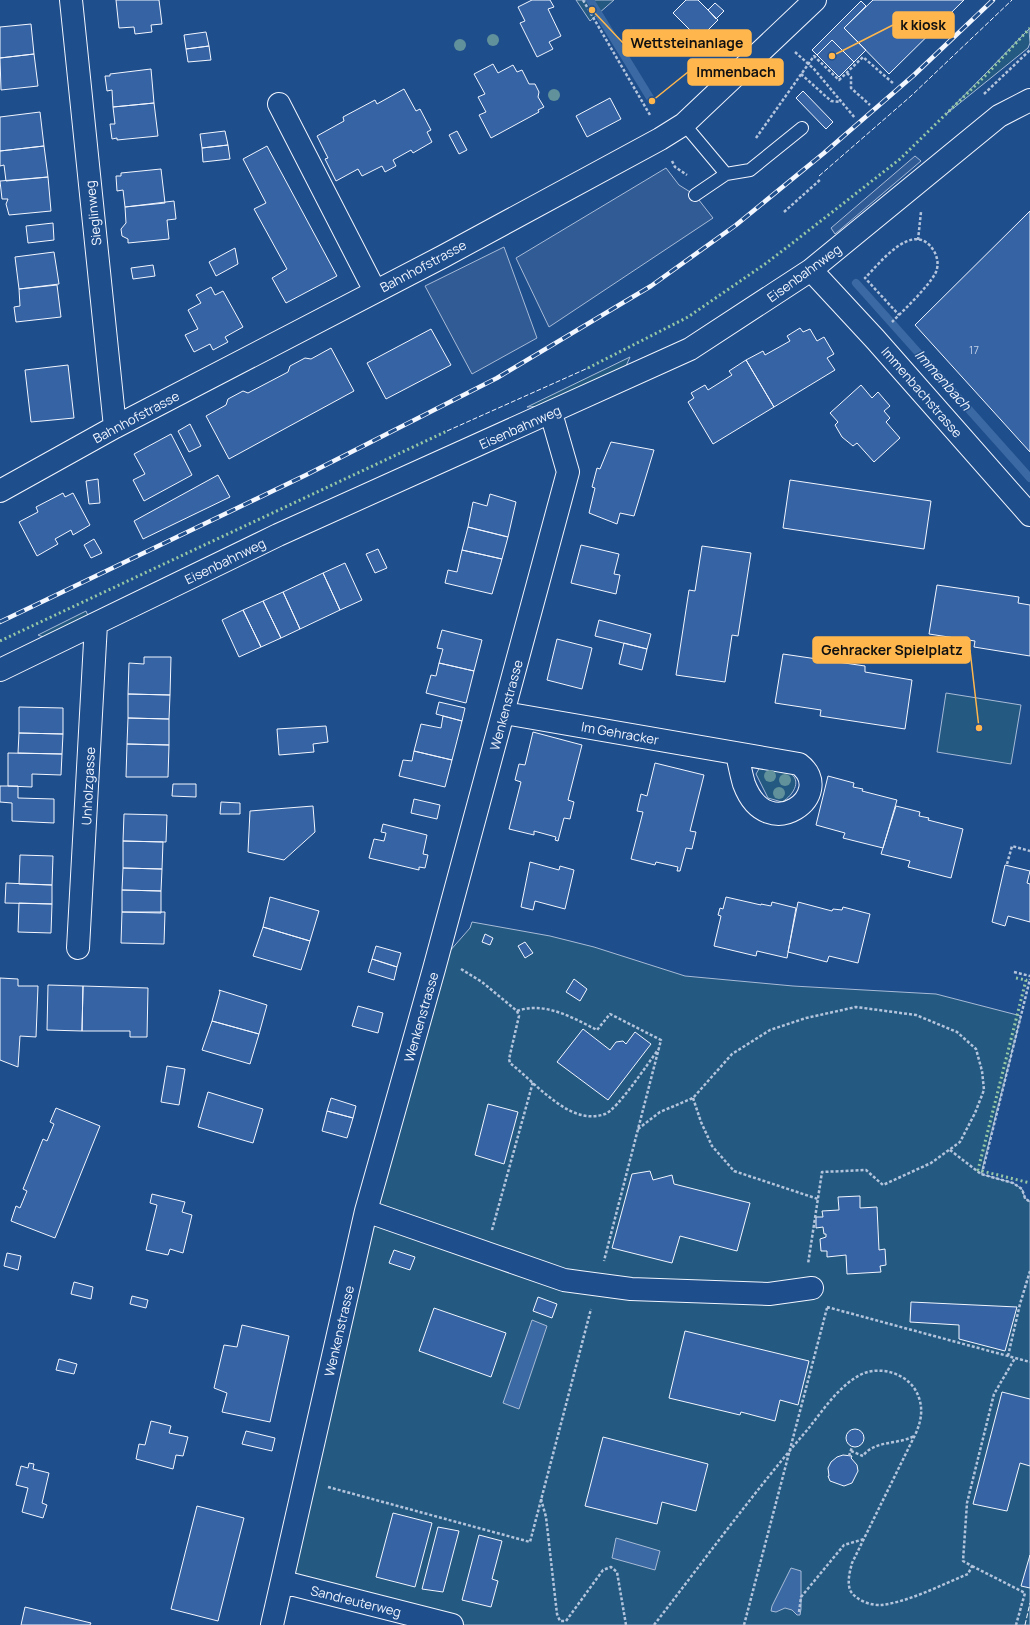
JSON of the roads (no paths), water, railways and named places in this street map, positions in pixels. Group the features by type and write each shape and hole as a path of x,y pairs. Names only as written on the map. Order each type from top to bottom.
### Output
{"street":[{"name":"Sieglinweg","path":"71,0 115,427"},
{"name":"Bahnhofstrasse","path":"0,491 115,427 625,158 684,124 815,0"},
{"name":"Eisenbahnweg","path":"0,670 278,535 690,349 811,270 999,116 1030,100"},
{"path":"278,104 375,291"},
{"name":"Immenbachstrasse","path":"811,270 875,339 1030,515"},
{"name":"Wenkenstrasse","path":"272,1625 306,1481 366,1211 504,713 568,472 551,413"},
{"name":"Unholzgasse","path":"78,948 96,624"},
{"name":"Im Gehracker","path":"504,713 737,754"},
{"path":"366,1211 564,1280 631,1289 769,1294 808,1289"},
{"name":"Sandreuterweg","path":"283,1582 452,1625"}],"lane":[{"path":"684,124 726,174"},
{"path":"695,195 726,174 750,170 802,128"}],"waterway":[{"name":"Immenbach","path":"590,0 652,101"},
{"name":"Immenbach","path":"856,283 1030,478"}],"railway":[{"path":"0,622 306,475 497,378 651,286 736,225 824,153 914,75 993,0"}],"place":[{"name":"Wettsteinanlage","path":"592,10"},
{"name":"k kiosk","path":"832,56"},
{"name":"Immenbach","path":"652,101"},
{"name":"Gehracker Spielplatz","path":"979,728"}]}
